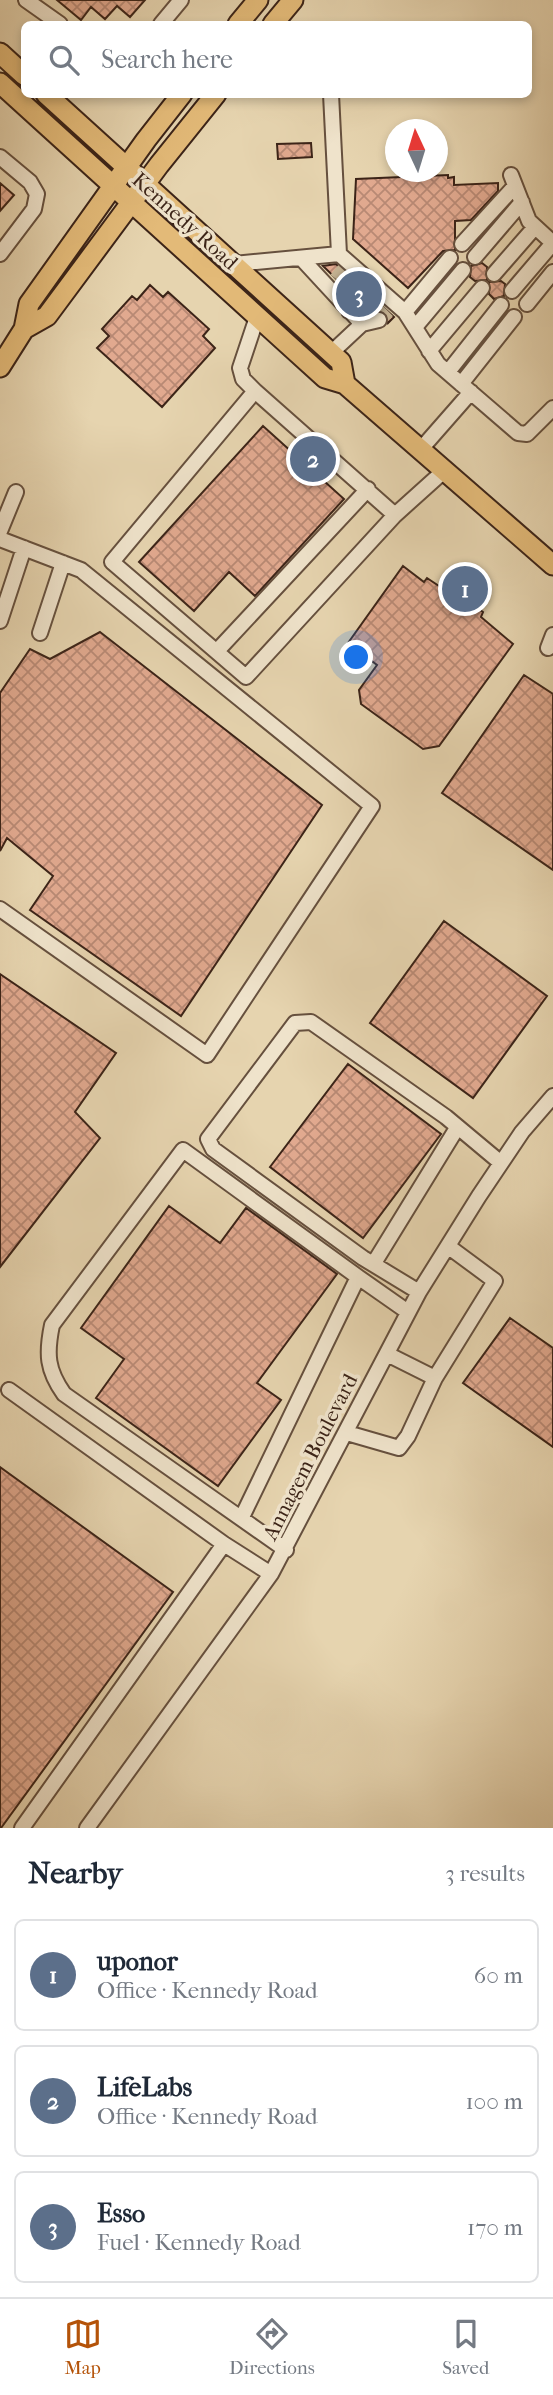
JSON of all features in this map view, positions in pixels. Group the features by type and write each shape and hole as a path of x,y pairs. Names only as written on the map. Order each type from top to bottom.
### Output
{"main road":[{"path":"240,21 258,0"},
{"path":"276,21 293,0"},
{"path":"0,53 21,72"},
{"name":"Kennedy Road","path":"2,88 325,378 345,384 553,565"},
{"name":"Kennedy Road","path":"50,98 341,362 345,384"},
{"path":"24,329 29,304 179,98"},
{"path":"0,367 6,346 24,329 47,316 213,98"}],"street":[{"path":"26,0 56,21"},
{"path":"164,21 181,0"},
{"path":"331,98 344,277"},
{"path":"0,157 30,182 37,194 34,209 3,245"},
{"path":"462,244 513,181 529,221 553,243 512,291"},
{"path":"475,257 522,202"},
{"path":"494,274 535,227"},
{"path":"302,258 344,277 375,307"},
{"path":"234,264 302,258 344,277 375,307 416,326 429,351 448,372 518,433 527,434 535,430 553,408"},
{"path":"331,353 375,307 450,258"},
{"path":"416,326 463,270"},
{"path":"527,304 553,272"},
{"path":"429,351 482,288"},
{"path":"448,372 501,305"},
{"path":"257,317 250,346 240,369 243,379 395,515"},
{"path":"421,449 514,317"},
{"path":"250,346 275,333"},
{"path":"255,391 112,562 246,677 395,515 445,470"},
{"path":"216,652 368,489"},
{"path":"0,531 16,492"},
{"path":"0,539 81,570 372,806 207,1055 0,909"},
{"path":"0,621 24,548"},
{"path":"40,633 63,563"},
{"path":"419,1292 213,1149 208,1139 295,1023 302,1020 311,1021 446,1116 501,1163"},
{"name":"Annagem Boulevard","path":"87,1828 271,1574 286,1550 419,1292 501,1163 553,1096"},
{"path":"374,1263 457,1128"},
{"path":"286,1550 64,1394 53,1378 46,1355 52,1325 183,1150 408,1312"},
{"path":"346,1433 399,1448 408,1436 435,1378 495,1281 449,1247"},
{"path":"242,1517 358,1278"},
{"path":"387,1354 435,1378"},
{"path":"9,1390 224,1544 271,1574"},
{"path":"22,1828 224,1544"}],"building":[{"path":"57,0 145,0 130,17 117,6 105,19 91,7 81,20"},
{"path":"311,143 312,157 278,159 277,144"},
{"path":"454,177 454,185 498,183 498,191 471,220 455,221 455,250 443,251 408,288 353,239 356,179 385,178 385,182 448,182 448,178"},
{"path":"0,183 14,195 0,211"},
{"path":"482,263 487,267 487,280 475,281 470,277 471,266"},
{"path":"336,264 394,317 388,323 385,313 371,312 366,307 368,298 365,292 357,291 352,294 323,266"},
{"path":"501,281 505,284 504,296 494,299 489,294 489,282"},
{"path":"150,285 163,297 168,292 209,329 203,336 215,348 162,407 97,348 109,336 102,329 132,296 137,300"},
{"path":"263,426 344,499 255,596 229,572 194,611 139,562"},
{"path":"403,566 424,582 427,578 439,586 442,583 483,612 481,617 513,644 439,746 423,749 361,704 359,690 377,665 348,643"},
{"path":"100,632 322,805 181,1016 30,910 53,876 7,838 0,851 0,693 30,649 50,659"},
{"path":"524,675 553,694 553,870 442,793"},
{"path":"444,921 547,996 473,1098 370,1023"},
{"path":"0,974 116,1053 75,1112 100,1138 0,1267"},
{"path":"348,1064 441,1134 363,1238 270,1167"},
{"path":"169,1206 220,1243 246,1208 337,1274 257,1383 281,1400 218,1486 96,1398 124,1359 81,1328"},
{"path":"510,1318 553,1348 553,1447 463,1383"},
{"path":"0,1467 173,1592 1,1828 0,1828"}],"tunnel":[{"path":"336,279 344,269"},
{"path":"347,289 356,281"},
{"path":"370,311 379,303"},
{"path":"379,320 388,311"}],"place":[{"name":"Esso","path":"359,294"},
{"name":"LifeLabs","path":"313,459"},
{"name":"uponor","path":"465,589"}]}
